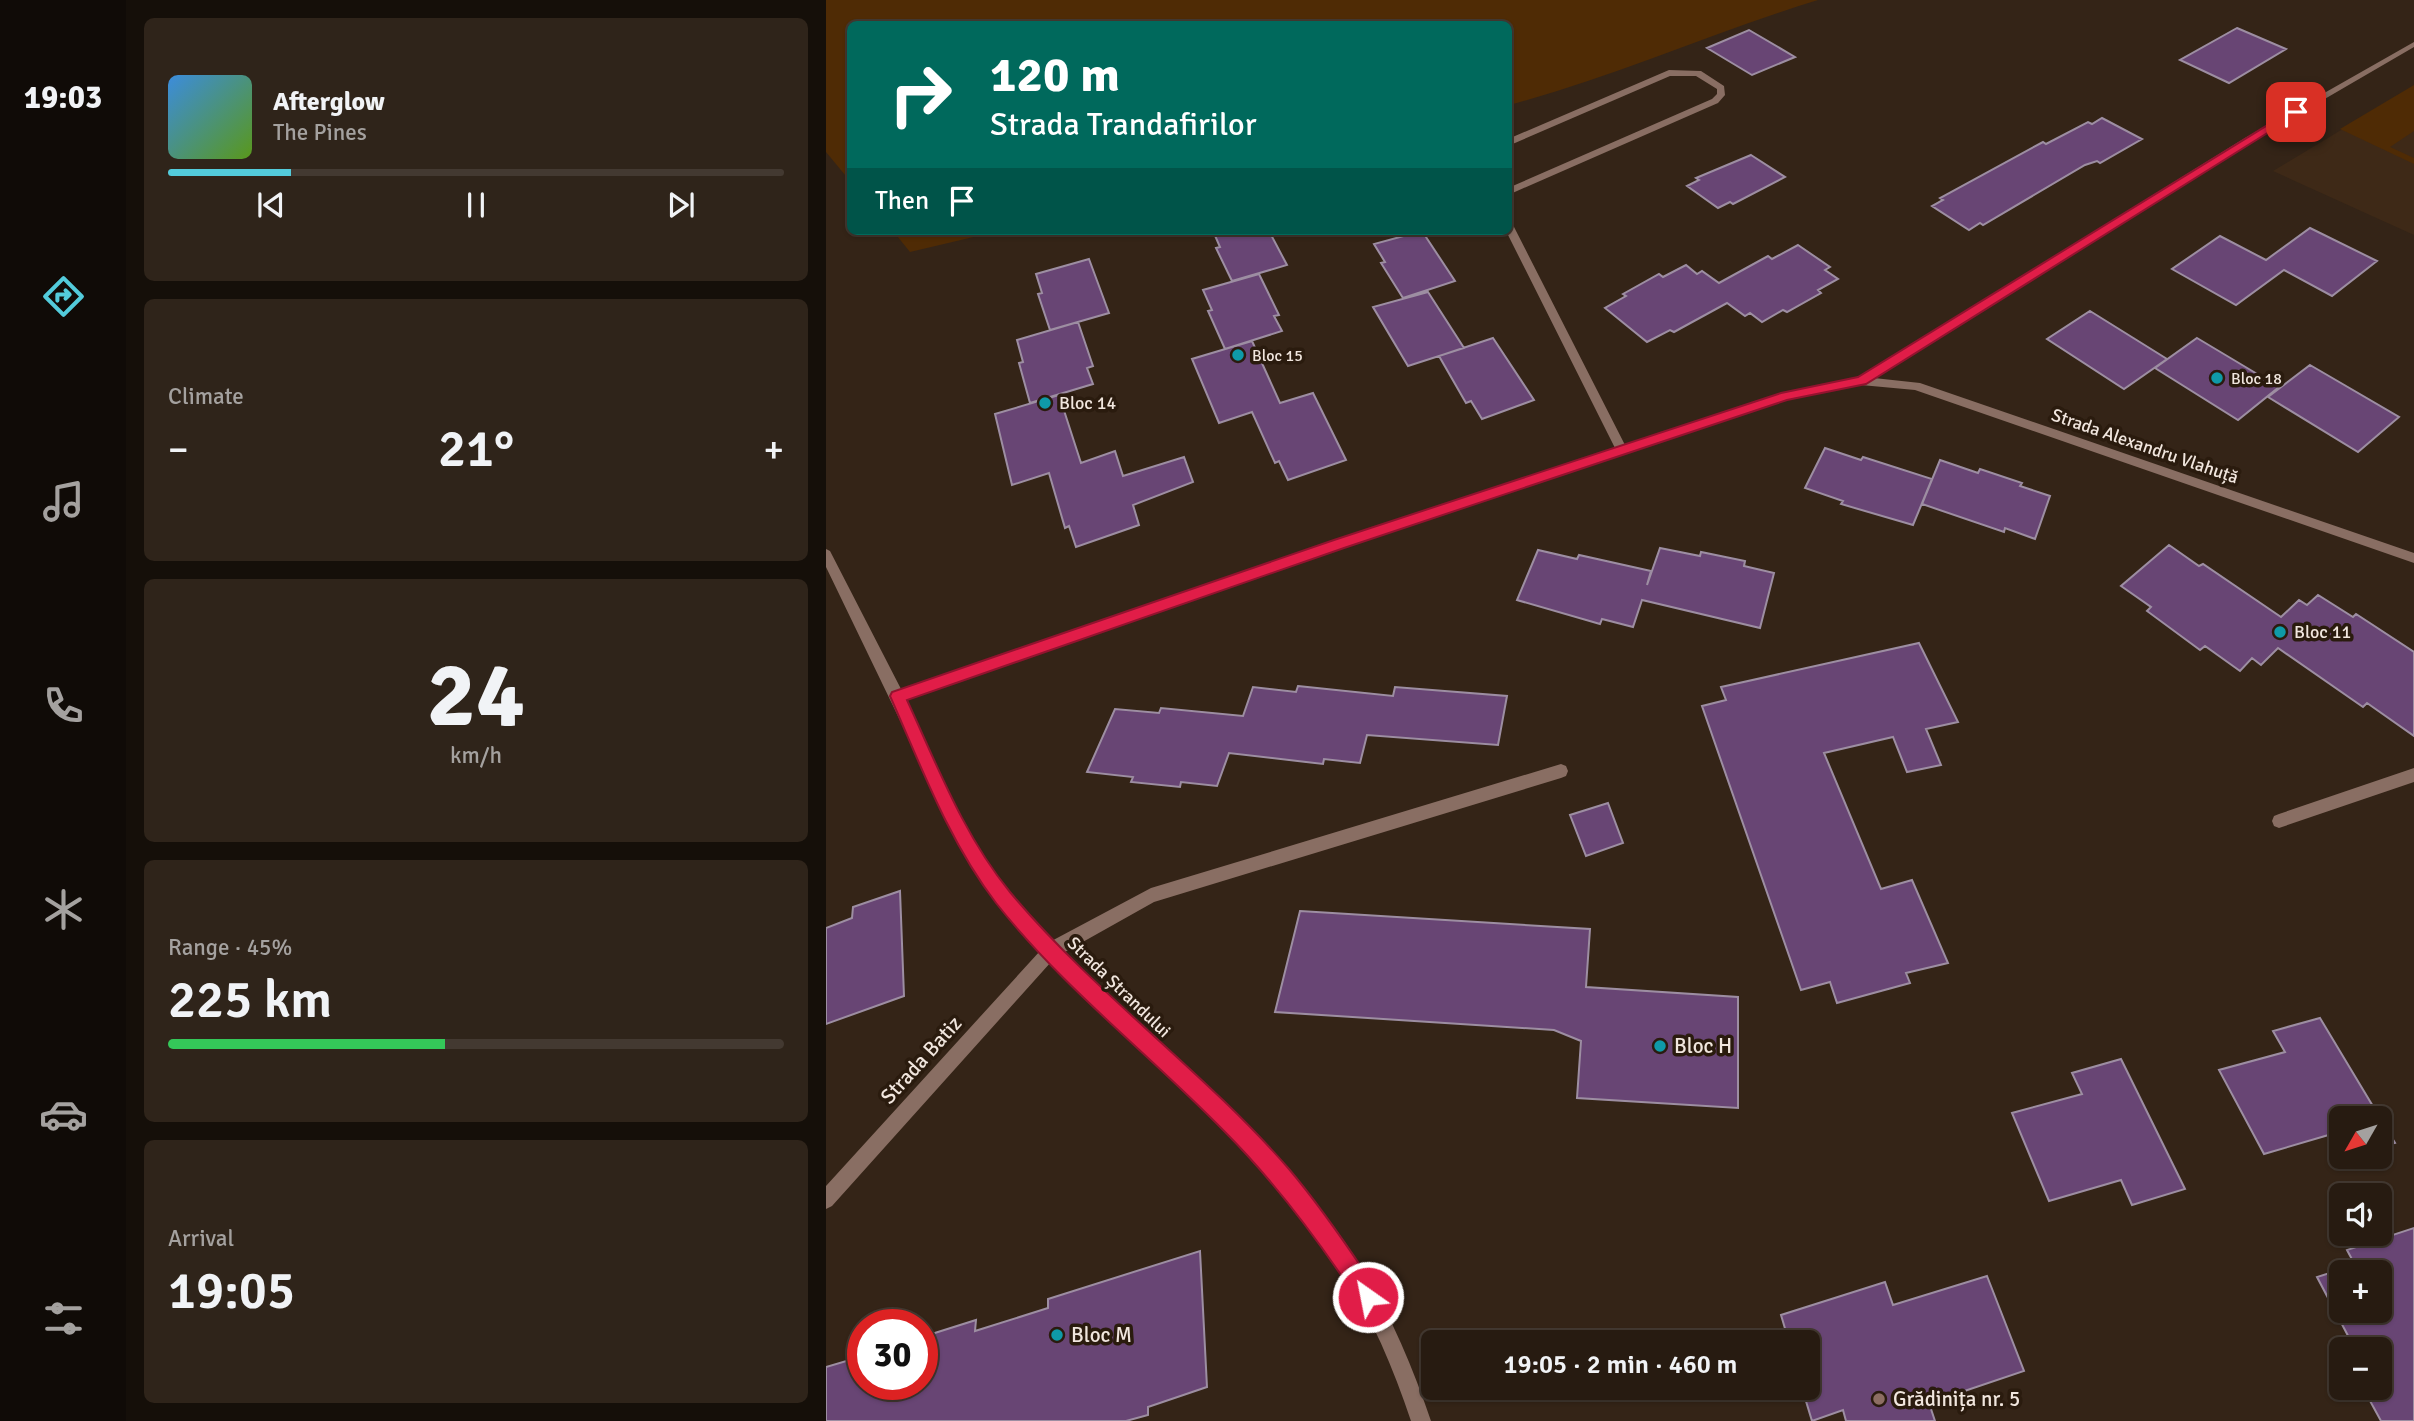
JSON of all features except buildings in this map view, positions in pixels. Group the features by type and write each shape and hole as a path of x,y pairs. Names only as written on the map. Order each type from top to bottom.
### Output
{"street":[{"path":"898,696 1339,544 1786,396 1861,381 2248,140 2414,44"},
{"path":"1512,141 1668,73 1698,73 1721,88 1721,95 1715,101 1512,190"},
{"path":"1512,233 1622,450"},
{"name":"Strada Alexandru Vlahuță","path":"1861,381 1916,386 2414,558"},
{"name":"Strada Ștrandului","path":"826,554 898,696 946,801 971,849 1002,895 1050,951 1231,1123 1280,1175 1329,1237 1368,1297 1404,1370 1421,1421"},
{"name":"Strada Batiz","path":"826,1199 1050,951 1151,897 1561,771"},
{"path":"2279,821 2414,775"}],"shaded area":[{"path":"826,0 1818,0 1587,81 1512,104 1512,21 847,21 847,177 826,152"},
{"path":"2414,85 2414,131 2390,147 2414,158 2414,164 2340,129"},
{"path":"2414,86 2414,235 2273,171"},
{"path":"896,235 982,235 910,252"}],"place":[{"name":"Bloc 15","path":"1238,355"},
{"name":"Bloc 18","path":"2217,378"},
{"name":"Bloc 14","path":"1045,403"},
{"name":"Bloc 11","path":"2280,632"},
{"name":"Bloc H","path":"1660,1046"},
{"name":"Bloc M","path":"1057,1335"},
{"name":"Grădinița nr. 5","path":"1879,1399"}],"route":[{"path":"1368,1297 1329,1237 1280,1175 1231,1123 1050,951 1002,895 971,849 898,696 1339,544 1786,396 1861,381 1920,342 2296,112"}]}
